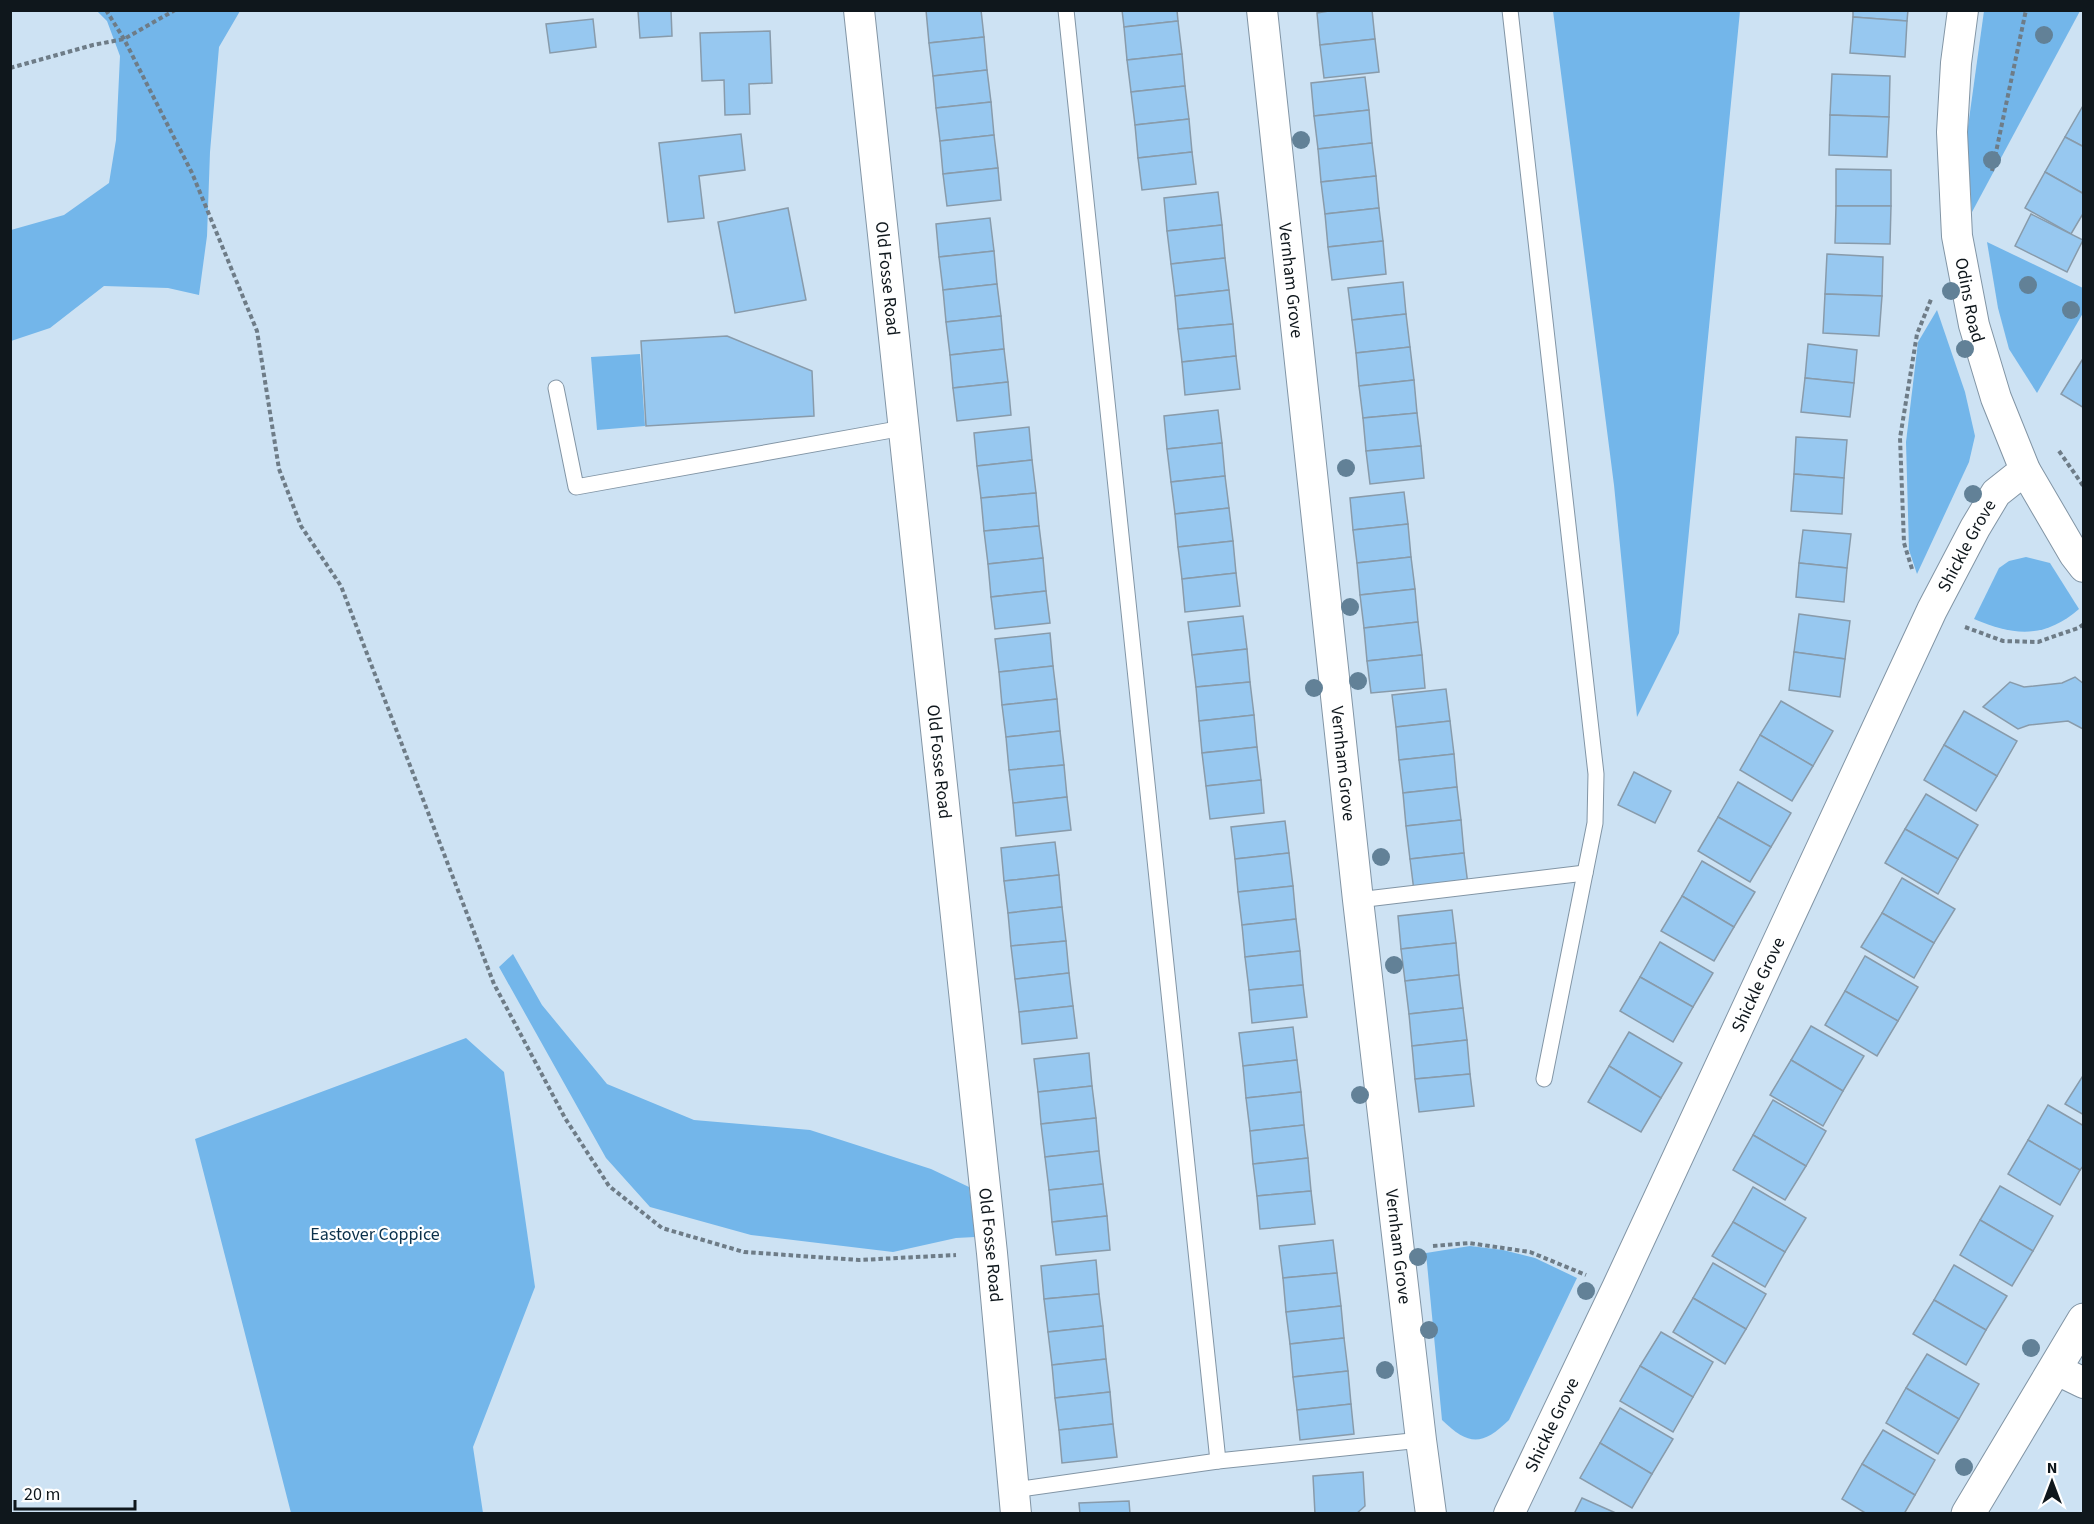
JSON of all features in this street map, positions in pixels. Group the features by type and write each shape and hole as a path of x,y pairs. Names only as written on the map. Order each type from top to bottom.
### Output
{"street":[{"name":"Old Fosse Road","path":"859,10 992,1253 1015,1502"},
{"name":"Vernham Grove","path":"1262,10 1359,900 1431,1514"},
{"name":"Odins Road","path":"1963,10 1956,63 1952,132 1957,236 1974,325 1996,398 2025,470 2084,567"},
{"name":"Shickle Grove","path":"1509,1514 1617,1288 1932,610 1996,493 2025,470"},
{"path":"1975,1511 2069,1376 2084,1320"}],"lane":[{"path":"1066,10 1218,1461"},
{"path":"1510,10 1596,774 1595,823 1544,1079"},
{"path":"556,388 576,487 903,428"},
{"path":"1359,900 1585,873"},
{"path":"1015,1502 1218,1461 1421,1440"}],"path":[{"path":"106,10 124,39 192,173 256,331 279,469 301,526 341,586 494,984 565,1118 609,1186 662,1228 744,1252 859,1260 992,1253"},
{"path":"10,68 93,45 124,39 175,10"},
{"path":"1399,1250 1469,1243 1530,1252 1617,1288"}],"green space":[{"path":"97,11 240,11 219,47 210,152 207,236 199,295 168,288 104,286 50,328 11,341 11,230 64,215 109,183 116,140 120,56 107,21"},
{"path":"1553,11 1740,11 1679,633 1637,717 1614,485"},
{"path":"1984,11 2080,11 1972,212 1966,141"},
{"path":"1987,242 2083,288 2083,313 2037,393 2009,349 1998,308"},
{"path":"1937,310 1965,392 1975,436 1969,462 1917,574 1909,550 1906,442 1918,342"},
{"path":"640,354 645,426 597,430 591,357"},
{"path":"2026,557 2050,563 2079,609 2053,626 2028,632 2002,629 1974,619 1999,568 2009,561"},
{"path":"513,954 542,1005 607,1084 694,1120 810,1130 931,1169 969,1187 975,1237 956,1238 893,1252 751,1235 650,1207 606,1158 499,967"},
{"name":"Eastover Coppice","path":"466,1038 504,1072 535,1287 473,1447 483,1513 291,1513 195,1139"},
{"path":"1470,1246 1503,1250 1535,1258 1577,1278 1509,1420 1491,1435 1476,1440 1460,1435 1442,1420 1426,1253"}],"building":[{"path":"671,10 672,36 640,38 638,11"},
{"path":"926,10 981,10 984,37 929,43"},
{"path":"1122,10 1177,10 1178,21 1124,27"},
{"path":"1335,10 1372,10 1375,39 1320,45 1317,13"},
{"path":"1853,10 1908,10 1907,21 1853,17"},
{"path":"1853,17 1907,21 1905,57 1850,53"},
{"path":"593,19 596,47 550,53 546,24"},
{"path":"1178,21 1182,54 1127,60 1124,27"},
{"path":"770,31 772,83 749,84 750,114 725,115 724,80 702,81 700,33"},
{"path":"984,37 987,70 933,76 929,43"},
{"path":"1375,39 1379,72 1324,78 1320,45"},
{"path":"1182,54 1185,86 1131,92 1127,60"},
{"path":"987,70 991,102 936,108 933,76"},
{"path":"1832,74 1890,76 1889,117 1830,115"},
{"path":"1365,77 1369,110 1314,116 1311,83"},
{"path":"1185,86 1189,119 1135,125 1131,92"},
{"path":"991,102 994,135 940,141 936,108"},
{"path":"2084,104 2084,147 2065,137"},
{"path":"1369,110 1372,143 1318,149 1314,116"},
{"path":"1830,115 1889,117 1887,157 1829,155"},
{"path":"1189,119 1192,152 1138,158 1135,125"},
{"path":"741,134 745,170 699,176 704,218 668,222 659,143"},
{"path":"994,135 998,168 943,174 940,141"},
{"path":"2065,137 2084,147 2084,194 2045,172"},
{"path":"1372,143 1376,176 1321,182 1318,149"},
{"path":"1192,152 1196,184 1142,190 1138,158"},
{"path":"998,168 1001,200 947,206 943,174"},
{"path":"1836,169 1891,170 1891,206 1836,206"},
{"path":"2045,172 2084,194 2084,212 2071,234 2025,208"},
{"path":"1376,176 1379,208 1325,214 1321,182"},
{"path":"1218,192 1222,225 1167,231 1164,198"},
{"path":"1836,206 1891,206 1890,244 1835,243"},
{"path":"788,208 806,300 735,313 718,222"},
{"path":"1379,208 1383,241 1328,247 1325,214"},
{"path":"2031,214 2083,240 2067,272 2015,246"},
{"path":"990,218 994,251 939,257 936,224"},
{"path":"1222,225 1225,258 1171,264 1167,231"},
{"path":"1383,241 1386,274 1332,280 1328,247"},
{"path":"994,251 997,284 943,290 939,257"},
{"path":"1827,254 1883,257 1882,296 1825,294"},
{"path":"1225,258 1229,290 1175,296 1171,264"},
{"path":"1403,282 1406,314 1352,320 1348,288"},
{"path":"997,284 1001,316 946,322 943,290"},
{"path":"1229,290 1233,324 1178,329 1175,296"},
{"path":"1825,294 1882,296 1879,336 1823,333"},
{"path":"1406,314 1410,347 1356,353 1352,320"},
{"path":"1001,316 1004,349 950,355 946,322"},
{"path":"1233,324 1236,356 1182,362 1178,329"},
{"path":"727,336 812,371 814,416 646,426 641,341"},
{"path":"1808,344 1857,350 1854,383 1805,378"},
{"path":"1410,347 1414,380 1359,386 1356,353"},
{"path":"1004,349 1008,382 953,388 950,355"},
{"path":"1236,356 1240,389 1185,395 1182,362"},
{"path":"2084,357 2084,408 2061,394"},
{"path":"1805,378 1854,383 1850,417 1801,412"},
{"path":"1414,380 1417,413 1363,418 1359,386"},
{"path":"1008,382 1011,415 957,421 953,388"},
{"path":"1218,410 1222,443 1167,449 1164,416"},
{"path":"1417,413 1421,446 1366,451 1363,418"},
{"path":"1029,427 1032,460 977,466 974,433"},
{"path":"1796,437 1847,440 1844,478 1794,474"},
{"path":"1222,443 1225,476 1171,482 1167,449"},
{"path":"1421,446 1424,478 1370,484 1366,451"},
{"path":"1032,460 1036,493 981,498 977,466"},
{"path":"1794,474 1844,478 1842,514 1791,511"},
{"path":"1225,476 1229,508 1175,514 1171,482"},
{"path":"1404,492 1408,524 1353,530 1350,498"},
{"path":"1036,493 1039,526 984,531 981,498"},
{"path":"1229,508 1233,541 1178,547 1175,514"},
{"path":"1408,524 1411,557 1357,563 1353,530"},
{"path":"1039,526 1043,558 988,564 984,531"},
{"path":"1803,530 1851,534 1847,568 1799,563"},
{"path":"1233,541 1236,573 1182,579 1178,547"},
{"path":"1411,557 1415,589 1360,595 1357,563"},
{"path":"1043,558 1046,591 991,597 988,564"},
{"path":"1799,563 1847,568 1844,602 1796,597"},
{"path":"1236,573 1240,606 1185,612 1182,579"},
{"path":"1415,589 1418,622 1364,628 1360,595"},
{"path":"1046,591 1050,623 995,629 991,597"},
{"path":"1799,614 1850,621 1845,659 1794,652"},
{"path":"1243,616 1247,649 1192,655 1188,622"},
{"path":"1418,622 1422,655 1367,661 1364,628"},
{"path":"1050,633 1053,666 999,672 995,639"},
{"path":"1247,649 1250,682 1196,687 1192,655"},
{"path":"1794,652 1845,659 1840,697 1789,690"},
{"path":"1422,655 1425,688 1371,693 1367,661"},
{"path":"1053,666 1057,699 1002,705 999,672"},
{"path":"2075,677 2084,684 2083,729 2068,721 2029,725 2018,729 1983,707 2010,682 2024,687 2062,683"},
{"path":"1250,682 1254,715 1199,721 1196,687"},
{"path":"1446,689 1450,721 1396,727 1392,695"},
{"path":"1057,699 1060,731 1006,737 1002,705"},
{"path":"1781,701 1833,731 1813,766 1760,735"},
{"path":"1964,711 2017,741 1997,776 1944,745"},
{"path":"1254,715 1257,747 1202,753 1199,721"},
{"path":"1450,721 1454,754 1399,760 1396,727"},
{"path":"1060,731 1064,765 1009,770 1006,737"},
{"path":"1760,735 1813,766 1792,801 1740,770"},
{"path":"1944,745 1997,776 1976,811 1924,780"},
{"path":"1257,747 1261,780 1206,786 1202,753"},
{"path":"1454,754 1457,787 1403,793 1399,760"},
{"path":"1064,765 1067,797 1013,803 1009,770"},
{"path":"1634,772 1671,791 1655,823 1618,805"},
{"path":"1261,780 1264,813 1210,819 1206,786"},
{"path":"1738,782 1791,813 1771,847 1718,817"},
{"path":"1457,787 1461,820 1406,826 1403,793"},
{"path":"1926,794 1978,825 1958,859 1905,829"},
{"path":"1067,797 1071,830 1016,836 1013,803"},
{"path":"1718,817 1771,847 1750,882 1698,851"},
{"path":"1461,820 1464,853 1410,859 1406,826"},
{"path":"1285,821 1289,853 1235,859 1231,827"},
{"path":"1905,829 1958,859 1938,894 1885,863"},
{"path":"1055,842 1059,875 1004,881 1001,848"},
{"path":"1289,853 1293,886 1238,892 1235,859"},
{"path":"1464,853 1468,885 1414,891 1410,859"},
{"path":"1702,861 1755,892 1734,927 1682,896"},
{"path":"1059,875 1062,907 1008,913 1004,881"},
{"path":"1902,878 1955,909 1934,943 1882,913"},
{"path":"1293,886 1296,919 1242,925 1238,892"},
{"path":"1682,896 1734,927 1714,961 1661,931"},
{"path":"1062,907 1066,941 1011,946 1008,913"},
{"path":"1452,910 1456,943 1401,949 1398,916"},
{"path":"1882,913 1934,943 1914,978 1861,947"},
{"path":"1296,919 1300,951 1245,957 1242,925"},
{"path":"1066,941 1069,973 1015,979 1011,946"},
{"path":"1660,942 1713,973 1693,1007 1640,977"},
{"path":"1456,943 1459,975 1405,981 1401,949"},
{"path":"1300,951 1303,985 1249,990 1245,957"},
{"path":"1865,956 1918,987 1898,1021 1845,991"},
{"path":"1069,973 1073,1006 1019,1012 1015,979"},
{"path":"1459,975 1463,1008 1409,1014 1405,981"},
{"path":"1640,977 1693,1007 1673,1042 1620,1011"},
{"path":"1303,985 1307,1017 1252,1023 1249,990"},
{"path":"1845,991 1898,1021 1877,1056 1825,1025"},
{"path":"1073,1006 1077,1038 1022,1044 1019,1012"},
{"path":"1463,1008 1467,1040 1412,1046 1409,1014"},
{"path":"1811,1026 1864,1056 1843,1091 1791,1060"},
{"path":"1293,1027 1297,1060 1243,1066 1239,1033"},
{"path":"1629,1032 1682,1063 1661,1098 1609,1066"},
{"path":"1467,1040 1470,1074 1415,1079 1412,1046"},
{"path":"1089,1053 1092,1086 1038,1092 1034,1059"},
{"path":"1297,1060 1301,1092 1246,1098 1243,1066"},
{"path":"1791,1060 1843,1091 1823,1126 1770,1095"},
{"path":"1609,1066 1661,1098 1641,1132 1588,1102"},
{"path":"1470,1074 1474,1106 1419,1112 1415,1079"},
{"path":"2084,1074 2084,1115 2065,1104"},
{"path":"1092,1086 1096,1118 1041,1124 1038,1092"},
{"path":"1301,1092 1304,1125 1250,1131 1246,1098"},
{"path":"1773,1100 1826,1131 1806,1166 1753,1135"},
{"path":"2048,1105 2084,1126 2084,1165 2080,1170 2028,1140"},
{"path":"1096,1118 1099,1151 1045,1157 1041,1124"},
{"path":"1304,1125 1308,1158 1253,1164 1250,1131"},
{"path":"1753,1135 1806,1166 1785,1200 1733,1170"},
{"path":"2028,1140 2080,1170 2060,1205 2008,1174"},
{"path":"1099,1151 1103,1184 1049,1190 1045,1157"},
{"path":"1308,1158 1311,1191 1257,1196 1253,1164"},
{"path":"1103,1184 1107,1216 1052,1222 1049,1190"},
{"path":"2000,1186 2053,1216 2033,1251 1980,1220"},
{"path":"1753,1187 1806,1218 1785,1252 1733,1222"},
{"path":"1311,1191 1315,1224 1260,1229 1257,1196"},
{"path":"1107,1216 1110,1250 1056,1255 1052,1222"},
{"path":"1980,1220 2033,1251 2012,1286 1960,1255"},
{"path":"1733,1222 1785,1252 1765,1287 1712,1256"},
{"path":"1333,1240 1337,1273 1283,1278 1279,1246"},
{"path":"1096,1260 1099,1294 1044,1299 1041,1266"},
{"path":"1713,1263 1766,1294 1746,1329 1693,1298"},
{"path":"1954,1265 2007,1296 1986,1330 1934,1300"},
{"path":"1337,1273 1341,1306 1286,1312 1283,1278"},
{"path":"1099,1294 1103,1326 1048,1332 1044,1299"},
{"path":"1693,1298 1746,1329 1725,1364 1673,1332"},
{"path":"1934,1300 1986,1330 1966,1365 1913,1334"},
{"path":"1341,1306 1344,1338 1290,1344 1286,1312"},
{"path":"1103,1326 1106,1359 1052,1365 1048,1332"},
{"path":"1661,1332 1713,1362 1693,1397 1640,1366"},
{"path":"1344,1338 1348,1371 1293,1377 1290,1344"},
{"path":"1927,1354 1979,1384 1959,1419 1906,1388"},
{"path":"1106,1359 1110,1392 1055,1398 1052,1365"},
{"path":"1640,1366 1693,1397 1673,1432 1620,1401"},
{"path":"1348,1371 1351,1404 1297,1410 1293,1377"},
{"path":"1906,1388 1959,1419 1938,1454 1886,1423"},
{"path":"1110,1392 1113,1424 1059,1430 1055,1398"},
{"path":"1351,1404 1354,1434 1300,1440 1297,1410"},
{"path":"1620,1408 1673,1439 1652,1474 1600,1443"},
{"path":"1113,1424 1117,1457 1062,1463 1059,1430"},
{"path":"1883,1430 1935,1460 1915,1495 1862,1464"},
{"path":"1600,1443 1652,1474 1632,1508 1580,1478"},
{"path":"1862,1464 1915,1495 1904,1514 1867,1514 1842,1499"},
{"path":"1363,1472 1365,1506 1356,1514 1315,1514 1313,1476"},
{"path":"1582,1498 1618,1514 1574,1514"},
{"path":"1129,1501 1130,1514 1080,1514 1079,1503"}]}
